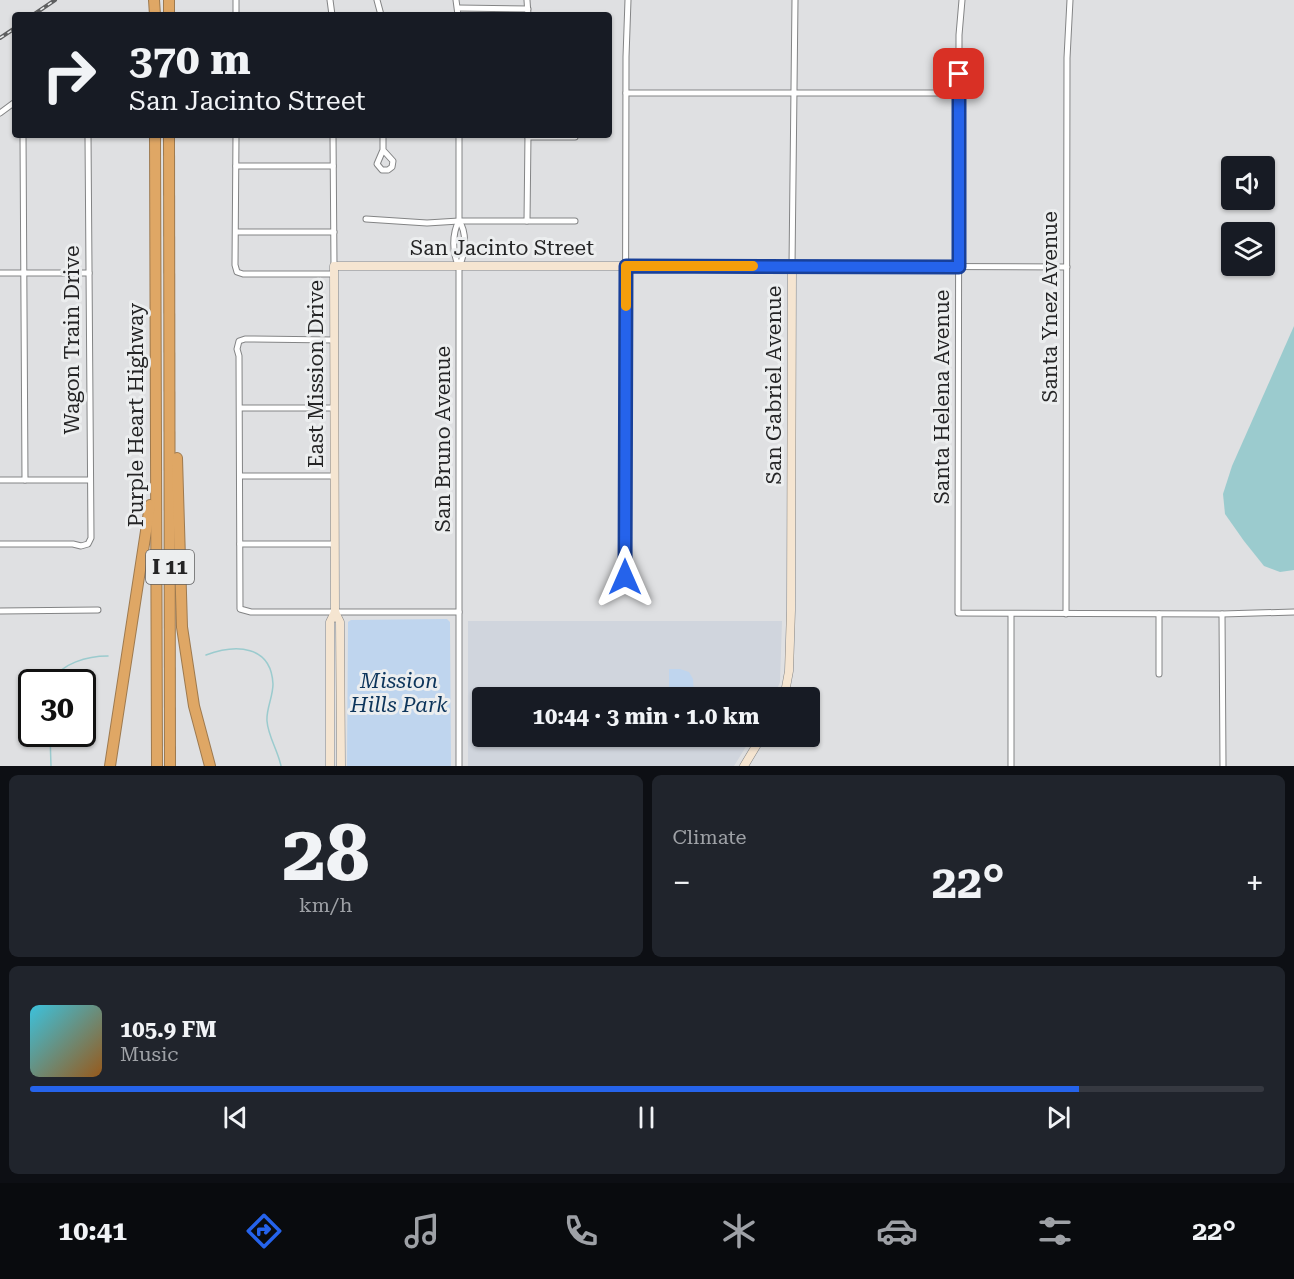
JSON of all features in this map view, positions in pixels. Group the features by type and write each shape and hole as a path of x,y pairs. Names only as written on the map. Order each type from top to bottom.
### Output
{"highway":[{"name":"Purple Heart Highway","path":"155,138 157,766"},
{"name":"Purple Heart Highway","path":"169,138 170,766"},
{"path":"170,368 177,462 182,627 194,706 210,766"},
{"path":"110,766 137,602 156,466"}],"street":[{"path":"456,0 458,12 528,12 527,0"},
{"path":"625,577 628,0"},
{"name":"San Gabriel Avenue","path":"786,687 789,671 791,610 795,0"},
{"name":"Santa Helena Avenue","path":"962,0 959,93 958,613 1011,614"},
{"name":"Santa Ynez Avenue","path":"1066,614 1067,57 1070,0"},
{"path":"626,93 959,93"},
{"path":"23,138 25,480"},
{"name":"Wagon Train Drive","path":"0,544 73,544 81,546 88,544 91,538 88,138"},
{"path":"236,138 236,232 334,232"},
{"name":"East Mission Drive","path":"333,138 335,544 336,612 340,622 341,766"},
{"path":"383,138 383,150"},
{"name":"San Bruno Avenue","path":"459,138 459,221 464,228 464,258 459,266 459,766"},
{"path":"527,221 528,138"},
{"path":"236,166 333,166"},
{"path":"366,219 427,223 575,221"},
{"name":"San Jacinto Street","path":"236,232 235,265 237,272 243,274 459,266 1066,267"},
{"path":"0,273 89,273"},
{"path":"334,340 245,339 239,342 237,349 240,408 240,609 251,612 459,612"},
{"path":"240,408 334,408"},
{"path":"240,476 335,476"},
{"path":"0,480 89,480"},
{"path":"240,544 335,544"},
{"path":"0,611 99,610"},
{"name":"East Mission Drive","path":"330,766 330,622 336,612"},
{"path":"1011,766 1011,614 1294,612"},
{"path":"1159,614 1159,674"},
{"path":"1222,614 1223,766"},
{"path":"744,766 755,747"}],"shaded area":[{"path":"1294,326 1294,570 1280,572 1264,566 1244,541 1225,514 1223,494 1232,466"},
{"path":"468,621 782,621 778,687 472,687 472,747 746,747 734,766 468,766"}],"green space":[{"name":"Mission Hills Park","path":"447,619 450,622 451,766 347,766 348,622 351,620"},
{"path":"669,669 689,672 693,679 693,687 669,687"}],"waterway":[{"path":"206,655 217,651 240,649 259,655 266,661 271,671 273,684 267,721 281,766"},
{"path":"62,669 92,657 108,656"},
{"path":"50,747 51,766"}],"railway":[{"path":"37,12 55,0"},
{"path":"0,38 12,30"}],"slow traffic":[{"path":"626,306 626,266 753,266"}],"route":[{"path":"625,577 626,266 959,267 959,74"}]}
